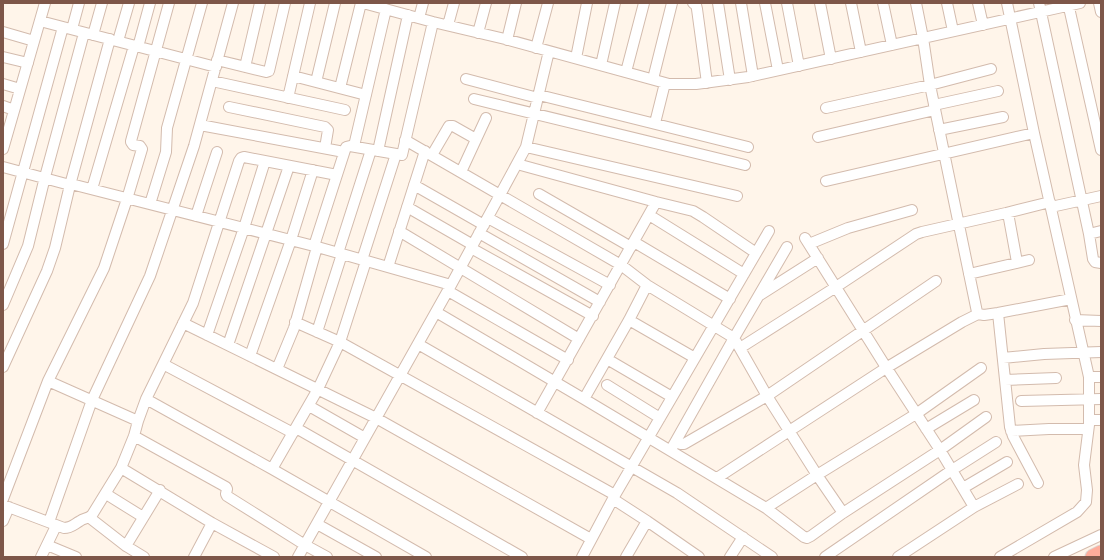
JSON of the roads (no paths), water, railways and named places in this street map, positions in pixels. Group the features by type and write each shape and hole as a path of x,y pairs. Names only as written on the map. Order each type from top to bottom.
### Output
{"highway":[{"path":"1093,557 1101,553"}],"street":[{"path":"3,149 5,134 14,110 45,3"},
{"path":"3,244 23,172 67,28 79,3"},
{"path":"3,304 28,246 45,177 89,34 102,3"},
{"path":"3,367 46,272 55,248 70,185 114,40 129,3"},
{"path":"92,189 150,3"},
{"path":"3,521 5,504 48,381 104,268 127,198 142,149 140,146 132,143 131,141 157,52 169,3"},
{"path":"150,204 166,152 167,128 202,3"},
{"path":"41,557 92,400 150,276 194,146 233,3"},
{"path":"245,67 260,3"},
{"path":"40,21 186,59 245,67 266,72 269,71 285,3"},
{"path":"288,98 310,3"},
{"path":"316,82 335,3"},
{"path":"340,88 362,3 389,7 408,15 433,22 478,32 665,83 696,84 753,76 1010,19 1040,7 1080,3"},
{"path":"419,18 423,3"},
{"path":"448,25 454,3"},
{"path":"478,32 486,3"},
{"path":"507,40 516,3"},
{"path":"536,48 548,3"},
{"path":"576,58 587,3"},
{"path":"601,65 615,3"},
{"path":"626,72 644,3"},
{"path":"653,79 672,3"},
{"path":"693,3 696,5 697,9 706,83"},
{"path":"718,3 730,80"},
{"path":"741,3 753,76"},
{"path":"765,3 778,70"},
{"path":"787,3 799,66"},
{"path":"820,3 831,59"},
{"path":"851,3 861,52"},
{"path":"883,3 892,45"},
{"path":"916,3 934,108 959,223 975,308 978,314"},
{"path":"947,3 953,31"},
{"path":"978,3 984,24"},
{"path":"1000,557 1077,512 1086,502 1087,490 1084,465 1089,424 1090,399 1089,377 1084,352 1075,320 1007,3"},
{"path":"1099,3 1101,12"},
{"path":"1068,4 1101,150"},
{"path":"354,146 389,7"},
{"path":"1040,7 1089,234 1093,259 1095,262 1101,264"},
{"path":"317,332 340,254 375,150 408,15"},
{"path":"277,369 295,322 346,147 354,146 402,155 433,22"},
{"path":"3,32 34,41"},
{"path":"298,557 450,288 526,147 549,51"},
{"path":"3,57 28,63"},
{"path":"826,108 991,69"},
{"path":"293,76 366,95"},
{"path":"466,79 655,123 748,147"},
{"path":"212,81 345,110"},
{"path":"655,123 665,83"},
{"path":"3,84 20,88"},
{"path":"818,137 998,91"},
{"path":"474,99 745,165"},
{"path":"3,106 14,110"},
{"path":"229,107 325,127 328,130 325,148"},
{"path":"939,130 1003,116"},
{"path":"460,172 486,118"},
{"path":"200,125 344,152"},
{"path":"388,267 414,185 429,153 449,126 453,126 476,139"},
{"path":"826,181 1034,133"},
{"path":"405,140 621,265 647,285 734,338 767,396 817,475 843,512"},
{"path":"526,147 737,196"},
{"path":"196,216 217,152"},
{"path":"272,469 318,389 340,342 396,154"},
{"path":"5,504 64,528 70,528 79,521 90,518 121,468 134,436 146,399 193,303 240,159 244,157 337,175"},
{"path":"207,335 244,228 265,161"},
{"path":"517,164 687,209 697,213 756,253"},
{"path":"228,345 289,166"},
{"path":"3,167 291,240 388,267 450,288 568,360"},
{"path":"250,356 291,240 313,170"},
{"path":"414,185 484,225 600,302"},
{"path":"539,194 730,299"},
{"path":"740,348 916,234 959,223 1050,205 1082,201 1101,196"},
{"path":"537,413 656,202"},
{"path":"407,207 593,316"},
{"path":"912,210 807,241 886,368 940,450 974,507"},
{"path":"1008,213 1017,262"},
{"path":"649,216 744,274"},
{"path":"484,225 610,285"},
{"path":"399,231 579,339"},
{"path":"582,557 614,497 769,231"},
{"path":"1089,234 1101,231"},
{"path":"670,451 787,247"},
{"path":"758,296 818,258"},
{"path":"969,274 1028,260"},
{"path":"676,442 684,444 767,396 936,281"},
{"path":"584,399 647,285"},
{"path":"717,478 886,368 962,322 978,314 984,315 998,313 1071,299"},
{"path":"436,312 717,478 766,508 807,538 843,512 940,450 986,416"},
{"path":"998,313 1011,431 1038,483"},
{"path":"629,320 695,358"},
{"path":"1075,320 1101,320"},
{"path":"295,322 340,342 614,497 699,557"},
{"path":"183,323 376,418 591,539"},
{"path":"418,344 677,493 772,557"},
{"path":"1003,358 1101,352"},
{"path":"607,359 672,397"},
{"path":"163,364 353,460 522,557"},
{"path":"766,508 916,414 981,368"},
{"path":"1089,377 1101,377"},
{"path":"1005,380 1056,378"},
{"path":"48,381 138,421"},
{"path":"607,385 660,418"},
{"path":"146,399 426,557"},
{"path":"1021,401 1101,399"},
{"path":"926,429 974,400"},
{"path":"308,406 365,438"},
{"path":"1011,431 1049,429 1089,424 1101,420"},
{"path":"134,436 226,487 227,496 305,545 327,557"},
{"path":"825,557 952,470 996,442"},
{"path":"963,488 1007,462"},
{"path":"121,468 274,557"},
{"path":"898,557 974,507 1018,484"},
{"path":"126,546 160,490"},
{"path":"106,494 143,517"},
{"path":"90,518 126,546 144,557"},
{"path":"626,557 647,521"},
{"path":"194,557 212,522"},
{"path":"317,524 376,557"},
{"path":"1054,557 1101,535"},
{"path":"730,557 743,537"},
{"path":"46,545 76,557"}]}
